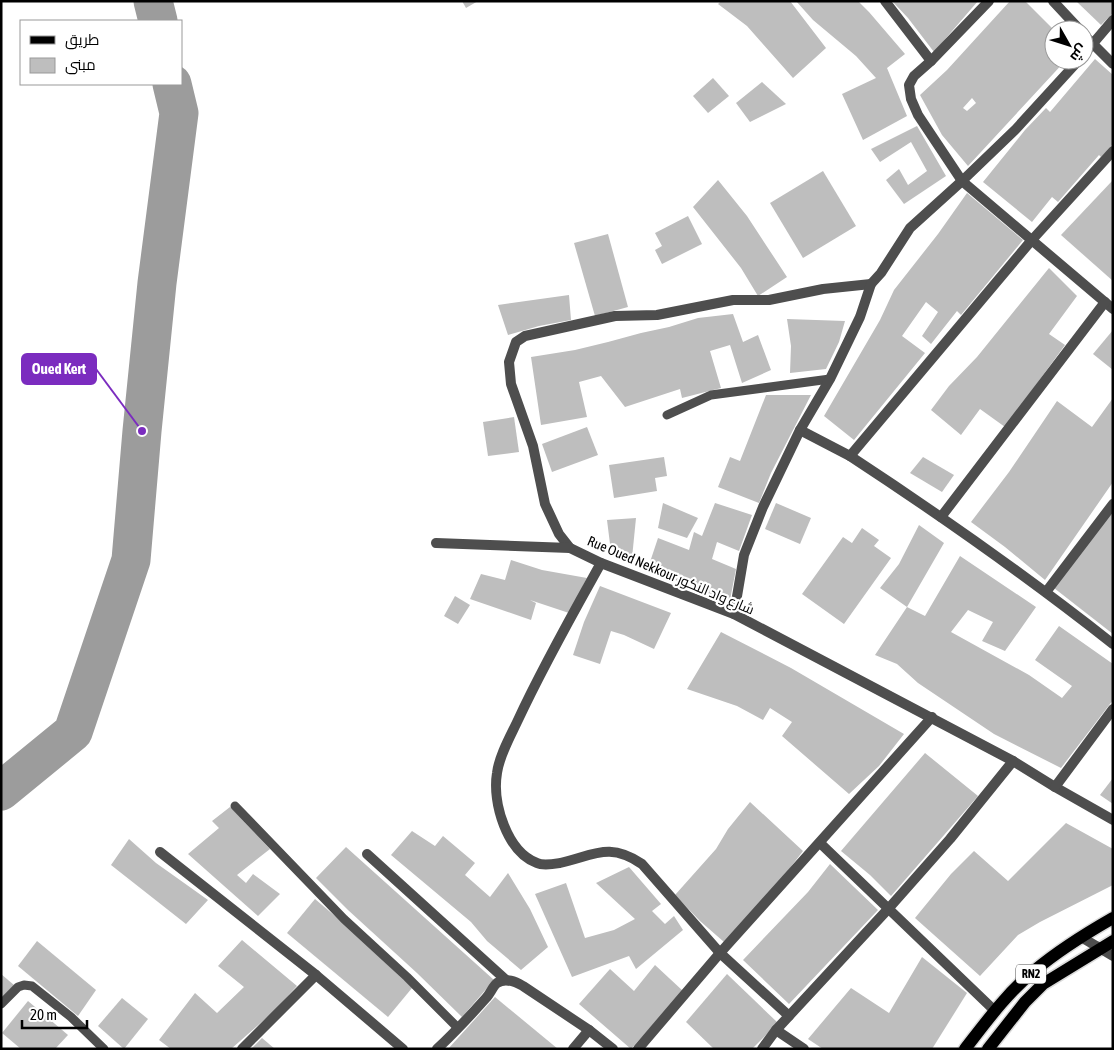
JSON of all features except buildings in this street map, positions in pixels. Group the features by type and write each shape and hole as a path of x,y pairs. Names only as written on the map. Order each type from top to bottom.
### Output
{"main road":[{"name":"RN2","path":"965,1049 996,1011 1032,972 1081,936 1113,918"},
{"name":"RN2","path":"988,1049 1025,1002 1043,984 1113,940"}],"street":[{"path":"885,1 931,61"},
{"path":"941,516 1109,306 962,181 918,115 911,99 909,85 914,76 989,1"},
{"path":"1053,1 1071,20"},
{"path":"1094,43 1113,20"},
{"path":"1094,45 1113,64"},
{"path":"734,614 744,555 763,507 800,430 830,379 860,317 871,284 881,273 910,228 1016,129 1070,70"},
{"path":"850,456 1032,241 1113,151"},
{"name":"Rue Oued Nekkour شارع واد النکور","path":"871,284 823,289 769,300 733,300 657,314 615,316 526,336 516,342 509,362 511,384 533,446 545,504 559,534 570,548 601,563 734,614 1013,761 1113,820"},
{"path":"800,430 850,456 941,516 1046,592 1113,644"},
{"path":"1046,592 1113,504"},
{"path":"436,543 570,548"},
{"path":"601,563 552,651 506,746 497,772 497,795 502,823 510,839 527,858 539,864 556,864 601,852 617,851 628,855 642,864 720,953 789,1016"},
{"path":"1056,787 1113,709"},
{"path":"638,1049 720,953 932,717"},
{"path":"762,1049 776,1030 950,839 1013,761"},
{"path":"820,843 996,1011"},
{"path":"160,852 316,976 403,1049"},
{"path":"367,854 506,980"},
{"path":"1081,936 1113,956"},
{"path":"242,1049 316,976"},
{"path":"436,1049 490,994 497,983 506,980 523,986 613,1049"},
{"path":"573,1049 588,1030"},
{"path":"776,1030 804,1049"}],"lane":[{"path":"667,415 711,395 830,379"},
{"path":"235,806 344,919 458,1028"},
{"path":"1,1004 18,987 24,985 32,986 70,1017 104,1049"}],"waterway":[{"path":"153,1 158,20"},
{"path":"1,791 73,732 131,560 157,283 179,113 172,85"}],"place":[{"name":"Oued Kert","path":"142,431"}]}
